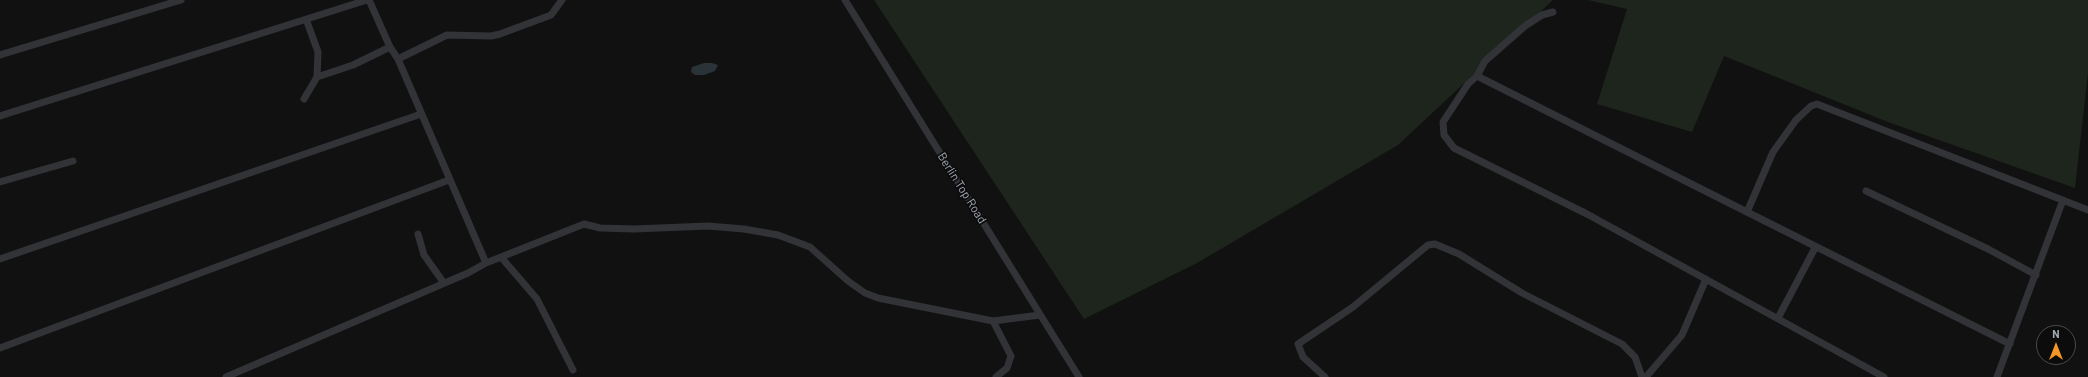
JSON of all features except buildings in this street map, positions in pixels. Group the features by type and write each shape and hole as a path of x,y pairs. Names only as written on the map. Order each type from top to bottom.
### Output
{"street":[{"path":"0,55 181,0"},
{"path":"0,116 368,0 390,47 398,59 486,263"},
{"path":"398,59 447,35 490,36 500,34 551,15 562,0"},
{"name":"Berlin Top Road","path":"845,0 1079,377"},
{"path":"1553,12 1534,19 1497,50 1485,61 1477,76 1468,84 1443,122 1444,135 1454,148 1588,214 1884,377"},
{"path":"304,99 317,77 318,52 306,19"},
{"path":"317,77 353,65 390,47"},
{"path":"1477,76 1816,248 2010,344"},
{"path":"1747,212 1773,152 1796,120 1813,105 1817,104 2088,210"},
{"path":"0,259 421,114"},
{"path":"0,182 73,161"},
{"path":"0,348 449,180"},
{"path":"1866,191 1988,248 2036,275"},
{"path":"1997,377 2063,200"},
{"path":"226,377 444,283 486,263 584,224 600,228 634,229 708,226 744,229 778,235 810,247 820,254 848,281 865,293 878,298 993,321 1040,315"},
{"path":"418,234 424,255 444,283"},
{"path":"1326,377 1303,356 1298,344 1353,307 1428,245 1435,244 1459,254 1522,293 1622,344 1635,356 1642,377"},
{"path":"1778,318 1816,248"},
{"path":"501,257 537,300 573,370"},
{"path":"1646,377 1682,335 1706,279"},
{"path":"993,321 1011,356 1007,368 996,377"}],"shaded area":[{"path":"874,0 1553,0 1398,145 1197,263 1084,319"},
{"path":"1588,0 2088,0 2088,73 2075,188 1888,122 1724,56 1692,132 1597,104 1627,9"},
{"path":"704,63 718,65 715,71 704,75 695,75 691,72 692,67"}]}
